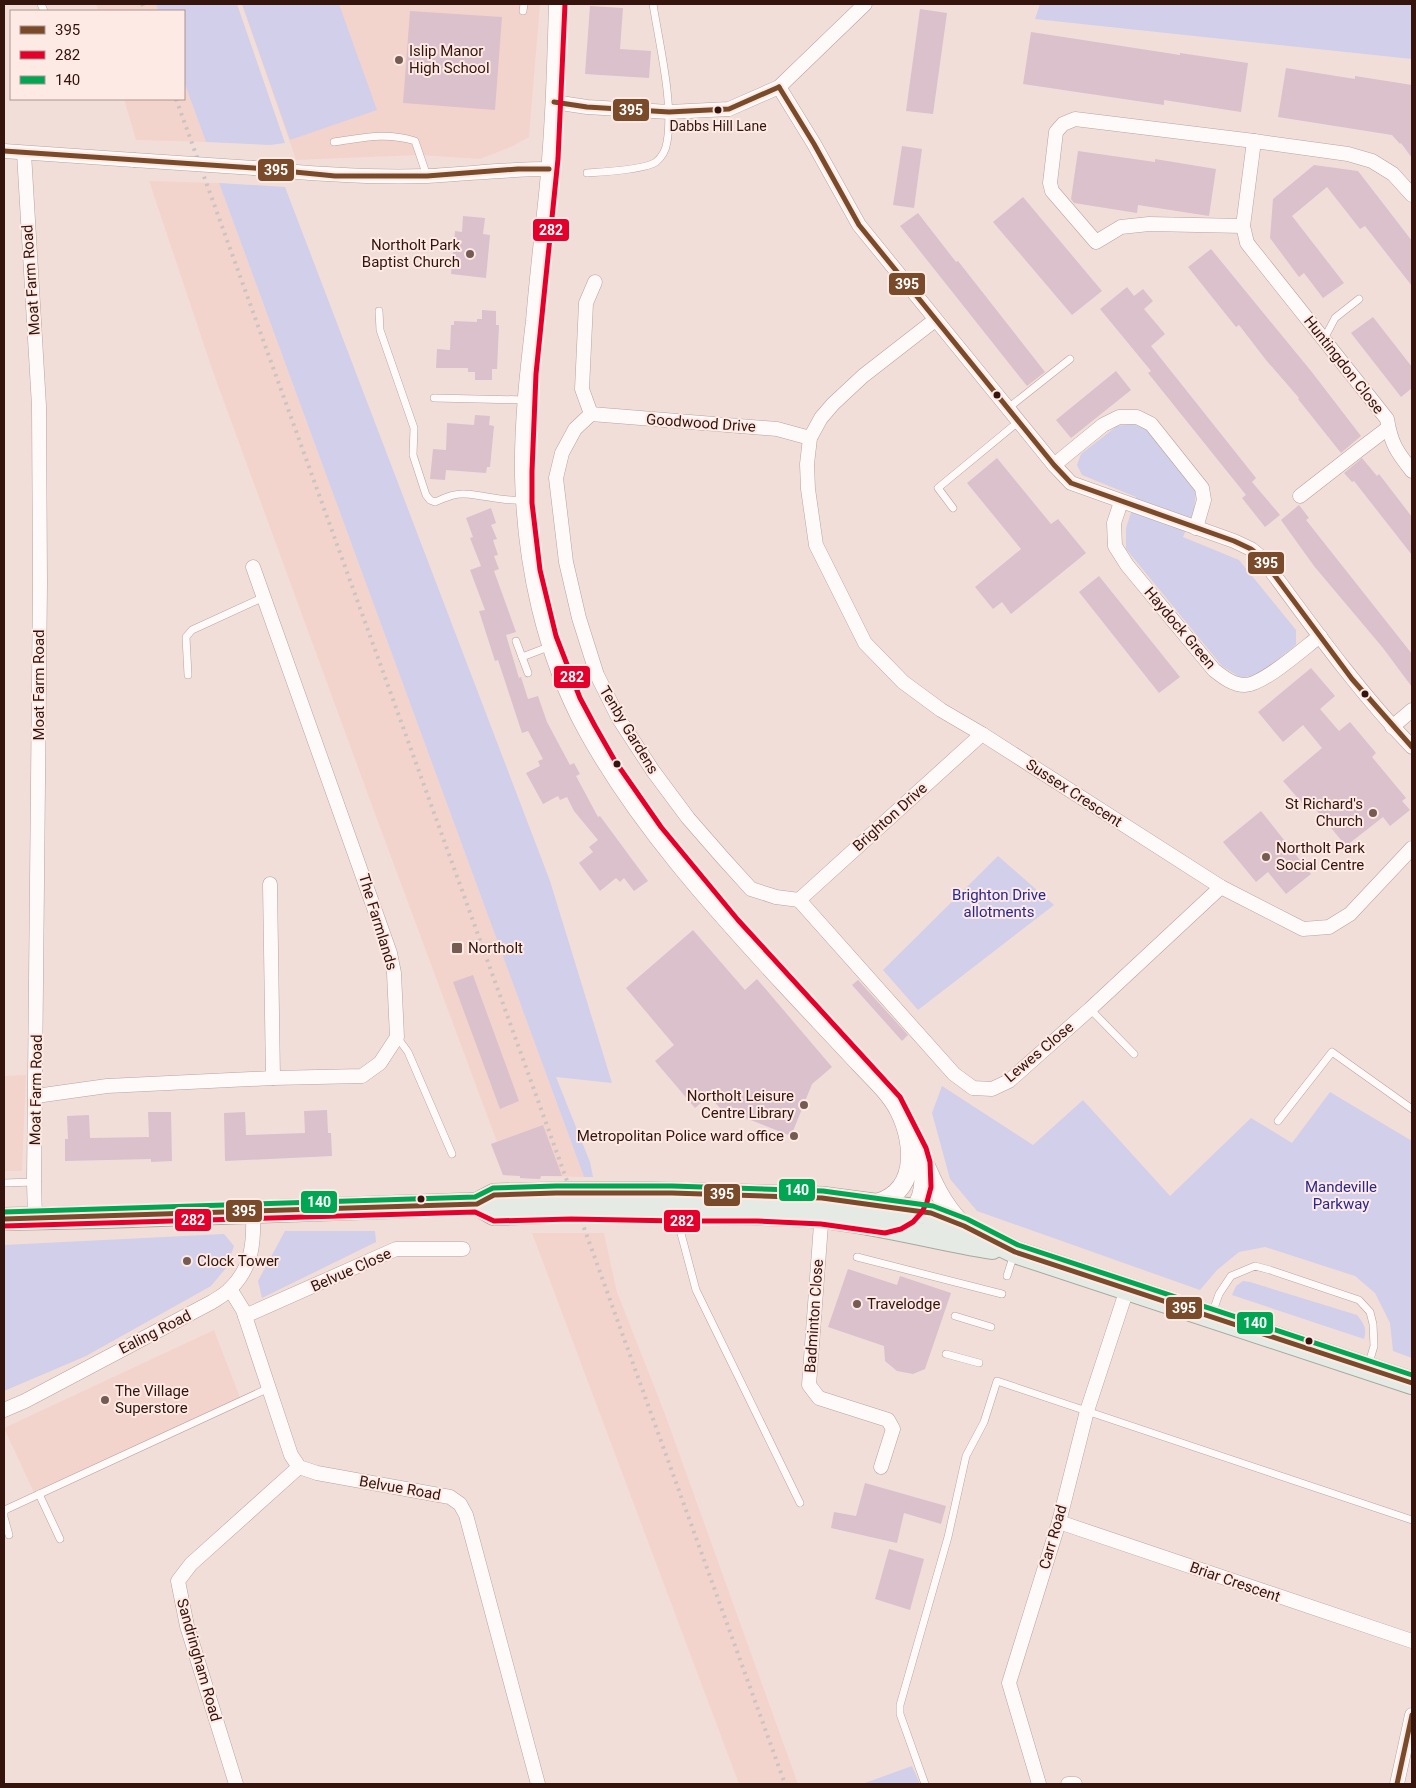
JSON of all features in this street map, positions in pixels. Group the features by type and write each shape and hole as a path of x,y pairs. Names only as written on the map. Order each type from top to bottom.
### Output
{"main road":[{"path":"4,1219 488,1205 556,1193 650,1202 822,1208 902,1216 931,1214 964,1226 1015,1252"},
{"path":"650,1202 678,1214 756,1214 871,1204 902,1216 925,1235 1015,1252 1412,1383"}],"street":[{"path":"558,4 550,169 526,400 524,471 524,500 529,548 545,626 565,684 587,729 614,775 656,834 702,890 784,983 893,1101 920,1151 939,1196 964,1226"},
{"path":"554,102 587,107 668,112 729,109 779,87 864,4"},
{"path":"779,87 814,144 859,225 1007,409 1071,483 1234,541 1251,549 1261,557 1320,636 1392,726 1412,747"},
{"path":"1254,140 1243,226 1149,224 1121,227 1096,242 1052,190 1050,183 1056,132 1063,124 1075,119 1254,140 1348,154 1372,161 1393,174 1412,195"},
{"path":"4,151 254,168 335,176 427,176 518,169 550,169"},
{"name":"Moat Farm Road","path":"24,153 39,406 40,583 35,1218"},
{"name":"Huntingdon Close","path":"1243,226 1247,243 1387,419 1389,432 1397,452 1412,471"},
{"path":"591,414 582,388 586,303 596,282"},
{"name":"Sussex Crescent","path":"935,320 863,376 833,404 821,418 810,438 807,464 808,489 816,545 865,643 903,682 941,710 982,734 1221,888 1303,929 1329,927 1350,914 1412,848"},
{"name":"Goodwood Drive","path":"591,414 777,429 810,438"},
{"name":"Tenby Gardens","path":"591,414 575,429 562,453 556,478 566,562 579,618 597,675 619,719 653,771 688,818 722,857 751,889 776,897 799,900"},
{"path":"1054,465 1103,425 1118,417 1137,417 1151,424 1202,488 1204,500 1196,528"},
{"path":"1300,496 1358,450 1389,432"},
{"name":"Haydock Green","path":"1121,502 1114,524 1115,546 1127,565 1214,670 1229,681 1246,685 1264,679 1320,636"},
{"name":"The Farmlands","path":"254,567 390,952 394,973 397,1036"},
{"path":"1392,726 1412,710"},
{"name":"Brighton Drive","path":"799,900 982,734"},
{"path":"270,884 273,1078"},
{"name":"Lewes Close","path":"799,900 954,1074 973,1088 992,1089 1009,1081 1221,888"},
{"path":"36,1096 107,1086 362,1076 380,1063 397,1036"},
{"path":"902,1216 903,1192 911,1151 904,1123"},
{"path":"902,1216 920,1202 924,1187 920,1151"},
{"path":"871,1204 886,1199 895,1193 903,1184 908,1174"},
{"name":"Badminton Close","path":"822,1208 809,1385 819,1398 888,1420 893,1429 881,1467"},
{"name":"Ealing Road","path":"4,1409 25,1401 212,1302 230,1289 242,1276 250,1257 254,1238 253,1212"},
{"name":"Belvue Close","path":"245,1316 396,1250 463,1249"},
{"path":"230,1289 245,1316 291,1455 299,1467"},
{"name":"Carr Road","path":"1039,1784 1009,1683 1059,1522 1088,1411 1128,1290"},
{"name":"Sandringham Road","path":"236,1784 187,1626 178,1582 191,1564 299,1467"},
{"name":"Belvue Road","path":"299,1467 317,1473 450,1497 460,1504 466,1515 538,1784"},
{"name":"Briar Crescent","path":"1059,1522 1412,1641"},
{"path":"1398,1784 1412,1715"},
{"path":"1068,1784 1075,1784"}],"lane":[{"path":"587,173 624,170 655,162 663,153 667,142 668,112 653,4"},
{"path":"334,142 379,135 400,136 415,140 427,176"},
{"path":"1323,340 1335,318 1359,298"},
{"path":"379,312 380,330 414,428 413,455 426,495 435,502 455,494 466,494 513,502 524,500"},
{"path":"1007,409 1070,359"},
{"path":"434,398 526,400"},
{"path":"953,508 938,488 1018,422"},
{"path":"188,676 186,637 192,630 265,597"},
{"path":"516,641 528,673"},
{"path":"522,657 552,646"},
{"path":"1090,1009 1134,1054"},
{"path":"397,1036 408,1052 452,1154"},
{"path":"1278,1121 1332,1052 1412,1109"},
{"path":"4,1183 34,1182"},
{"path":"678,1214 678,1226 696,1290 800,1503"},
{"path":"1007,1276 1015,1252"},
{"path":"857,1256 1002,1294"},
{"path":"1211,1317 1219,1294 1231,1276 1255,1266 1270,1270 1358,1300 1370,1312 1373,1324 1374,1346 1367,1369"},
{"path":"955,1316 991,1327"},
{"path":"946,1354 979,1363"},
{"path":"925,1784 900,1714 900,1705 948,1537 966,1456 984,1422 996,1381 1412,1520"},
{"path":"9,1535 4,1511 269,1388"},
{"path":"39,1494 60,1538"}],"shaded area":[{"path":"96,4 156,4 158,10 98,10"},
{"name":"Islip Manor High School","path":"242,4 540,4 529,137 513,146 480,159 419,155 296,160"},
{"path":"185,85 206,142 136,140 124,100 185,100"},
{"path":"149,181 219,183 584,1177 541,1176 540,1179 503,1175 491,1144 497,1142 213,372"},
{"path":"26,1075 22,1171 4,1171 4,1076"},
{"path":"532,1233 604,1233 617,1292 665,1414 798,1784 739,1784"},
{"path":"214,1330 241,1400 35,1495 4,1428"}],"green space":[{"path":"156,4 237,4 285,143 270,145 206,142 185,85 185,10 158,10"},
{"path":"242,4 339,4 377,110 290,140"},
{"path":"1040,4 1412,4 1412,59 1035,19"},
{"path":"219,183 285,187 550,881 612,1083 556,1077 590,1162 593,1177 584,1177"},
{"path":"1132,424 1149,430 1196,490 1194,511 1183,537 1239,560 1296,630 1296,645 1259,674 1241,678 1222,666 1126,549 1126,528 1136,497 1082,475 1077,465 1081,454 1117,426"},
{"name":"Brighton Drive allotments","path":"998,856 1054,905 918,1010 883,970"},
{"name":"Mandeville Parkway","path":"942,1086 1033,1145 1083,1100 1170,1196 1251,1118 1292,1143 1330,1092 1412,1141 1412,1358 1393,1351 1390,1323 1375,1293 1355,1276 1265,1247 1239,1252 1217,1270 1200,1290 977,1211 950,1179 932,1113"},
{"path":"285,1231 375,1231 376,1242 262,1298 258,1281"},
{"path":"224,1234 234,1246 226,1268 211,1286 86,1356 4,1391 4,1245"},
{"path":"1243,1281 1357,1315 1364,1326 1364,1339 1232,1295 1236,1286"},
{"path":"912,1766 920,1784 862,1784"}],"building":[{"path":"590,6 623,8 620,49 651,51 649,78 585,74"},
{"path":"920,9 947,13 933,114 906,111"},
{"path":"410,11 502,17 495,110 403,103"},
{"path":"1031,32 1180,55 1180,53 1248,63 1241,112 1164,100 1164,105 1023,84"},
{"path":"1286,68 1355,79 1355,76 1412,85 1412,158 1401,143 1392,135 1278,117"},
{"path":"902,146 922,149 914,208 893,205"},
{"path":"1078,151 1155,162 1155,159 1216,169 1209,216 1138,205 1137,213 1074,203 1071,199"},
{"path":"1314,165 1358,171 1412,241 1412,286 1365,226 1360,229 1327,187 1292,216 1344,283 1323,298 1304,273 1299,277 1270,238 1273,199"},
{"path":"1023,197 1102,291 1072,315 993,222"},
{"path":"918,213 1045,372 1027,386 900,226"},
{"name":"Northolt Park Baptist Church","path":"463,216 485,218 483,234 490,235 486,278 451,274 455,231 462,232"},
{"path":"1211,249 1311,371 1361,436 1341,453 1239,325 1236,327 1188,267"},
{"path":"1127,287 1134,296 1143,289 1153,301 1144,309 1165,334 1151,346 1256,478 1252,482 1280,515 1265,527 1242,498 1246,495 1148,373 1151,371 1100,309"},
{"path":"482,310 496,311 496,325 499,325 497,369 492,369 492,380 475,380 475,372 468,372 468,368 436,368 437,349 450,350 451,325 454,325 454,321 477,322 477,319 482,319"},
{"path":"1373,317 1412,367 1412,388 1401,397 1351,333"},
{"path":"1116,371 1131,390 1071,438 1056,420"},
{"path":"475,415 490,416 489,425 494,426 490,467 487,467 486,473 446,470 445,480 430,479 433,449 446,450 447,423 474,425"},
{"path":"997,458 1051,524 1058,519 1086,553 1011,614 1002,602 993,609 975,587 1021,549 967,483"},
{"path":"1362,458 1377,476 1379,474 1412,517 1412,555 1354,481 1352,482 1344,473"},
{"path":"1299,505 1309,518 1306,520 1412,654 1412,687 1383,648 1314,566 1281,520"},
{"path":"491,508 496,523 491,525 497,539 493,540 498,555 494,556 499,569 494,571 516,632 506,635 519,678 521,677 528,699 538,696 547,722 570,765 574,763 580,774 576,776 598,817 600,816 648,881 634,891 624,878 620,882 616,878 600,891 579,863 593,852 589,847 598,840 574,811 567,797 560,800 558,796 543,804 526,773 540,766 538,761 543,759 528,731 522,733 498,660 495,661 479,611 485,610 470,570 481,566 470,538 473,537 466,518"},
{"path":"1099,576 1180,677 1159,693 1079,592"},
{"path":"1311,668 1335,696 1320,709 1339,731 1350,722 1376,753 1372,757 1406,798 1402,801 1410,810 1390,826 1383,817 1346,846 1313,806 1308,810 1283,781 1322,748 1303,725 1283,742 1258,712"},
{"name":"Northolt Park Social Centre","path":"1261,811 1311,874 1286,894 1268,872 1256,882 1223,842"},
{"path":"693,930 745,990 757,979 832,1067 812,1084 791,1136 720,1108 709,1096 695,1108 655,1061 674,1045 626,988"},
{"path":"473,975 519,1101 500,1109 453,982"},
{"path":"858,980 908,1035 902,1041 852,985"},
{"path":"327,1110 332,1156 225,1161 224,1113 245,1112 246,1135 305,1133 304,1111"},
{"path":"148,1112 171,1112 172,1161 151,1162 151,1159 65,1161 65,1139 68,1139 67,1116 89,1115 90,1138 149,1137"},
{"path":"543,1125 562,1176 541,1176 540,1179 503,1175 491,1144"},
{"path":"848,1269 897,1285 900,1276 951,1293 925,1369 913,1374 897,1371 885,1361 884,1346 828,1327"},
{"path":"865,1483 946,1506 941,1524 904,1513 897,1543 831,1528 834,1512 856,1516"},
{"path":"889,1549 924,1559 910,1610 875,1599"}],"railway":[{"path":"142,4 145,10"},
{"path":"176,100 785,1784"}],"transit line":[{"name":"282","path":"4,1226 475,1212 494,1221 571,1219 757,1221 821,1224 885,1233 901,1229 913,1222 922,1212 927,1202 931,1187 930,1162 926,1148 900,1097 738,920 661,827 615,761 595,726 580,698 556,636 540,570 532,503 532,471 536,374 558,159 565,4"},
{"name":"395","path":"779,87 814,144 859,225 1054,465 1071,483 1234,541 1251,549 1261,557 1352,679 1412,747"},
{"name":"395","path":"554,102 587,107 669,112 729,109 779,87"},
{"name":"395","path":"4,151 254,168 335,176 427,176 518,169 549,169"},
{"name":"140","path":"4,1212 475,1197 493,1188 556,1186 672,1186 823,1191 933,1206 967,1219 1018,1245 1412,1375"},
{"name":"395","path":"4,1219 477,1204 494,1195 556,1193 672,1193 822,1198 931,1213 964,1226 1015,1252 1412,1383"},
{"name":"395","path":"1397,1784 1412,1715"}],"place":[{"name":"Islip Manor High School","path":"399,60"},
{"name":"Dabbs Hill Lane","path":"718,110"},
{"name":"Northolt Park Baptist Church","path":"470,254"},
{"name":"St Richard's Church","path":"1373,813"},
{"name":"Northolt Park Social Centre","path":"1266,857"},
{"name":"Northolt","path":"457,948"},
{"name":"Northolt Leisure Centre Library","path":"804,1105"},
{"name":"Metropolitan Police ward office","path":"794,1136"},
{"name":"Clock Tower","path":"187,1261"},
{"name":"Travelodge","path":"857,1304"},
{"name":"The Village Superstore","path":"105,1400"}]}
